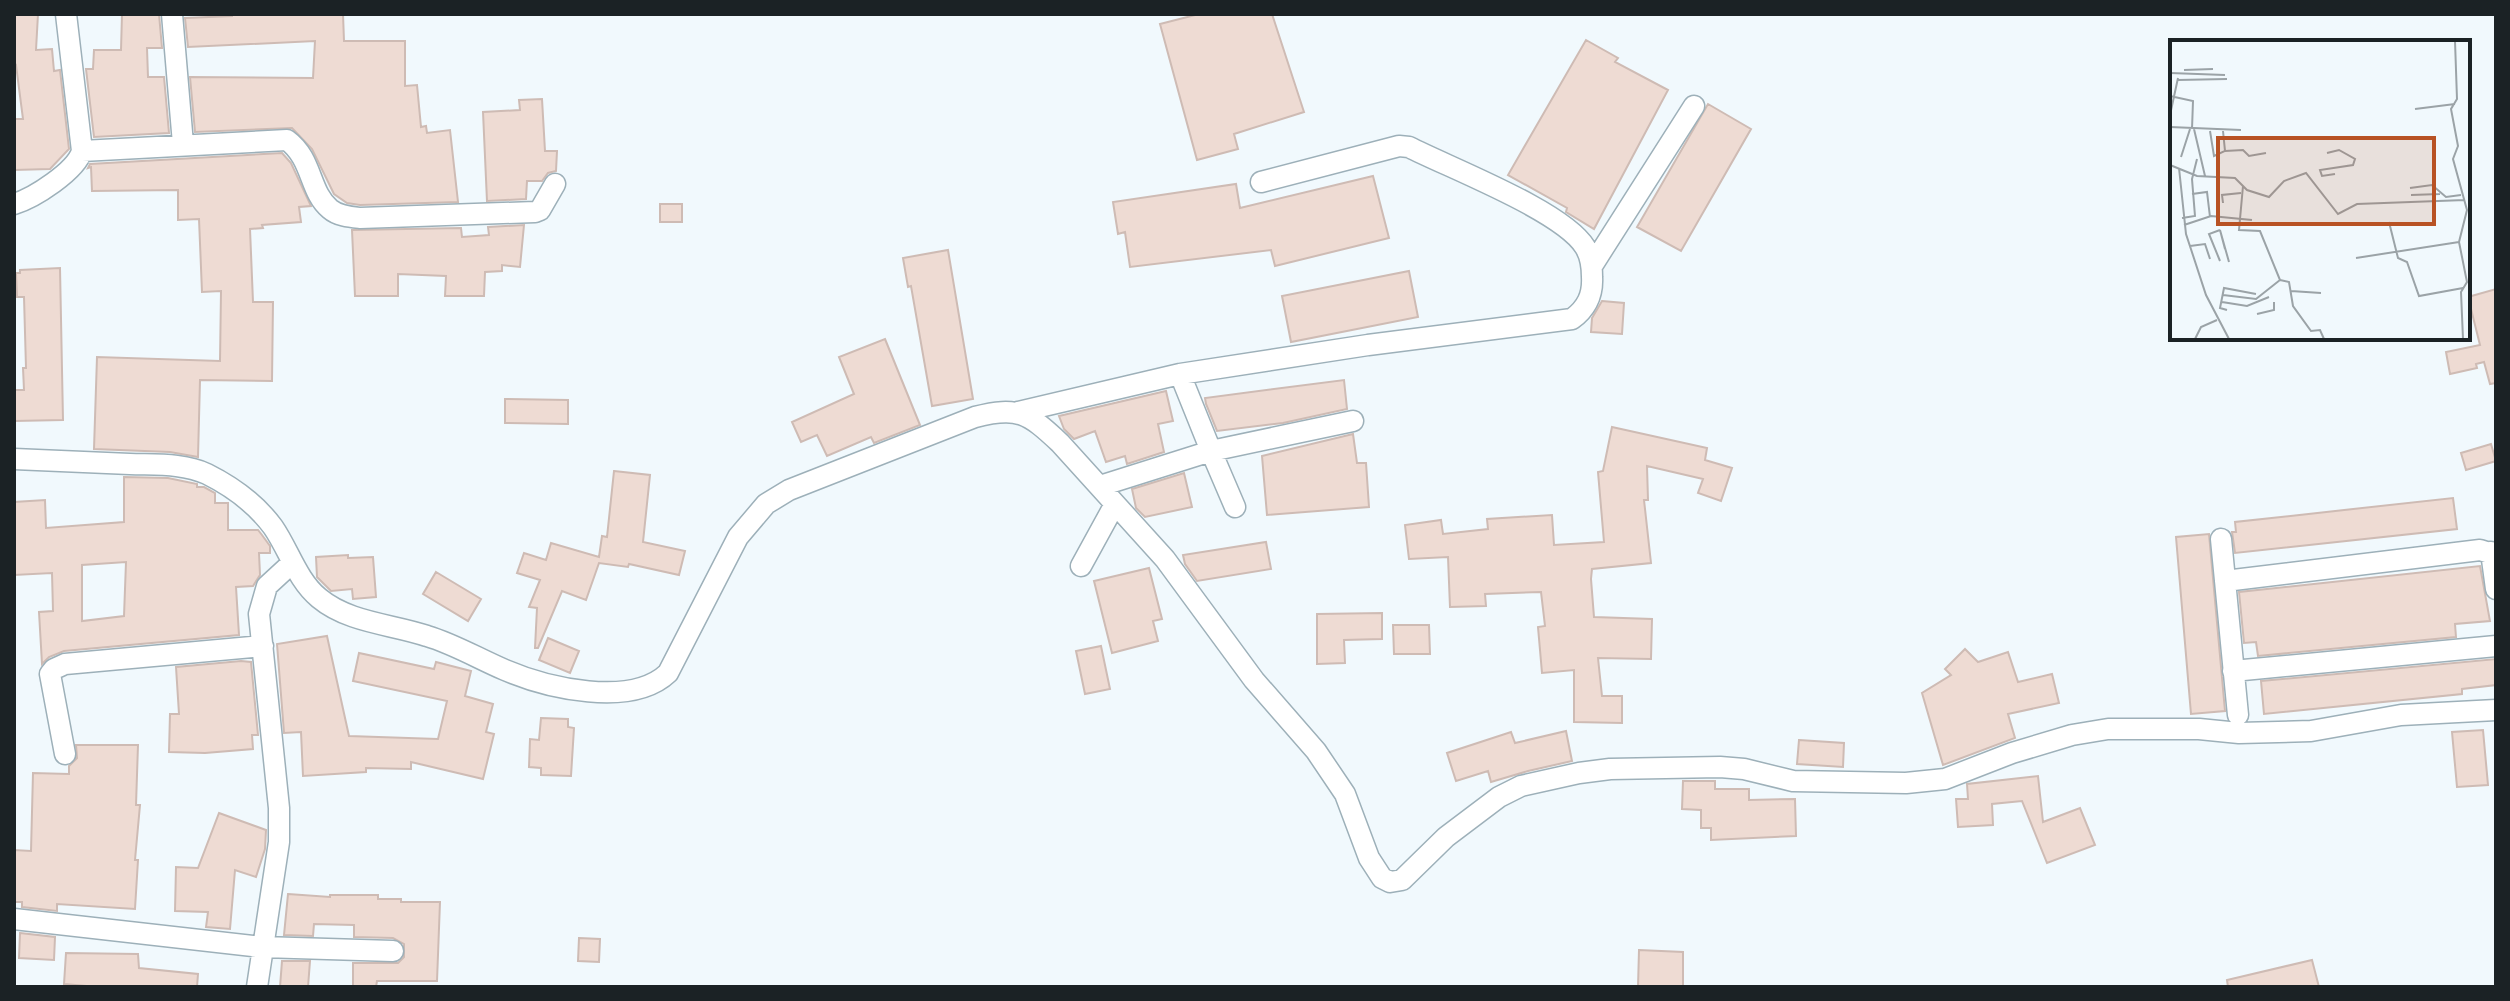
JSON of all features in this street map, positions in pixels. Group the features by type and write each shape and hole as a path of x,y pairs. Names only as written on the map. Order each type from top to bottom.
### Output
{"street":[{"path":"14,204 42,190 75,164 82,151 66,14"},
{"path":"172,14 183,144"},
{"path":"1592,266 1694,106"},
{"path":"82,151 287,140 299,149 329,209 340,215 360,218 535,212 540,210 555,184"},
{"path":"14,459 176,466 204,472 239,492 273,526 292,563 316,596 332,608 356,618 430,636 508,671 551,684 590,693 619,691 658,682 668,673 738,537 755,514 789,490 924,436 998,411 1018,412 1180,374 1368,345 1572,319 1583,311 1589,300 1592,266 1586,247 1569,230 1542,210 1409,147 1399,146 1261,182"},
{"path":"1180,374 1235,507"},
{"path":"1018,412 1042,426 1165,559 1254,680 1316,751 1345,794 1369,858 1382,878 1390,882 1402,880 1446,837 1499,797 1521,786 1579,773 1610,769 1709,767 1744,769 1793,781 1906,783 1945,779 2012,753 2072,735 2108,729 2199,729 2239,733 2311,731 2401,715 2496,710"},
{"path":"1100,486 1211,451 1353,421"},
{"path":"1081,566 1115,504"},
{"path":"2221,539 2238,715"},
{"path":"2225,581 2480,550 2494,554 2496,589"},
{"path":"257,987 279,842 279,808 259,614 267,586 292,563"},
{"path":"65,754 50,674 54,669 65,664 263,646"},
{"path":"2233,671 2496,646"},
{"path":"14,919 262,947 393,951"}],"building":[{"path":"14,14 38,14 36,50 52,49 54,71 60,70 69,149 50,169 14,170 14,119 23,119 14,66"},
{"path":"122,14 159,14 162,48 147,48 148,77 164,77 169,133 94,137 86,69 93,69 94,50 121,50"},
{"path":"232,14 343,14 344,41 405,41 405,86 417,85 421,127 426,126 427,133 450,130 458,202 347,203 334,194 312,149 292,128 195,132 190,77 313,78 315,41 188,47 185,18"},
{"path":"1199,14 1272,14 1304,112 1234,134 1238,149 1197,160 1160,24"},
{"path":"1586,40 1618,58 1615,62 1668,90 1594,229 1566,212 1567,208 1508,175"},
{"path":"542,99 545,151 557,151 556,171 548,173 542,181 527,181 526,199 487,201 483,112 520,110 519,100"},
{"path":"1708,104 1751,129 1681,251 1637,227"},
{"path":"282,153 291,163 311,206 299,207 301,222 250,229 253,302 273,302 272,381 200,380 198,457 170,452 94,449 97,357 220,361 221,291 202,292 199,219 178,220 178,190 92,191 90,164"},
{"path":"1373,176 1389,238 1275,266 1271,250 1130,267 1125,232 1118,234 1113,202 1236,184 1240,208"},
{"path":"660,204 682,204 682,222 660,222"},
{"path":"524,225 520,267 502,265 502,271 485,272 484,296 445,296 446,276 398,274 398,296 355,296 352,230 461,228 462,237 489,235 488,227"},
{"path":"948,250 973,399 932,406 911,286 908,287 903,258"},
{"path":"60,268 63,420 14,421 14,390 24,390 23,368 26,368 24,297 17,297 16,273 20,270"},
{"path":"1409,271 1418,317 1291,342 1282,296"},
{"path":"2496,289 2496,383 2490,384 2484,362 2476,364 2477,368 2450,374 2446,352 2480,345 2470,296"},
{"path":"1602,301 1624,303 1622,334 1591,332 1592,318"},
{"path":"885,339 920,425 874,443 871,437 827,456 817,435 801,442 792,422 854,394 839,357"},
{"path":"1344,380 1347,409 1283,423 1217,431 1205,398"},
{"path":"1166,391 1173,421 1158,424 1164,452 1127,464 1125,456 1106,462 1095,431 1074,439 1064,429 1059,416"},
{"path":"505,399 568,400 568,424 505,423"},
{"path":"1612,427 1707,448 1705,460 1732,468 1721,501 1698,493 1703,479 1647,466 1648,500 1644,500 1651,563 1592,569 1591,579 1594,617 1652,619 1651,659 1598,658 1602,696 1622,696 1622,723 1574,722 1574,670 1542,673 1538,627 1545,626 1541,592 1485,594 1486,606 1450,607 1448,557 1409,559 1405,525 1441,520 1443,534 1488,529 1487,519 1552,515 1554,545 1604,542 1598,472 1603,471"},
{"path":"1353,434 1357,463 1366,463 1369,507 1267,515 1262,456"},
{"path":"2491,444 2496,461 2466,470 2461,453"},
{"path":"614,471 650,475 643,542 685,551 679,575 629,564 628,567 599,563 586,600 562,591 538,648 535,648 537,608 529,607 540,580 517,573 524,553 546,560 551,543 599,557 602,536 607,537"},
{"path":"1184,473 1192,507 1145,517 1136,508 1132,489"},
{"path":"124,477 168,478 197,484 197,487 215,493 215,503 228,503 228,530 258,530 270,546 270,553 259,553 260,575 253,586 236,587 239,635 64,651 49,657 42,664 39,612 53,611 52,573 14,575 14,502 45,500 46,528 124,522","holes":["126,562 124,616 82,621 82,565"]},
{"path":"2453,498 2457,529 2235,553 2232,532 2236,532 2235,522"},
{"path":"2209,534 2225,711 2191,714 2176,537"},
{"path":"1266,542 1271,569 1197,581 1185,564 1183,555"},
{"path":"348,555 348,558 373,557 376,597 353,599 352,589 331,591 317,577 316,557"},
{"path":"2480,566 2490,621 2455,624 2456,637 2258,656 2256,642 2244,643 2239,592"},
{"path":"1149,568 1162,619 1153,621 1158,641 1112,653 1094,581"},
{"path":"436,572 481,599 468,621 423,594"},
{"path":"1382,613 1382,639 1344,640 1345,663 1317,664 1317,614"},
{"path":"1393,625 1429,625 1430,654 1394,654"},
{"path":"327,636 349,736 438,739 447,701 353,681 359,653 434,669 436,662 471,671 465,696 493,704 486,732 494,734 483,779 411,762 411,769 366,768 366,772 303,776 301,732 284,733 277,644"},
{"path":"548,638 579,651 570,673 539,660"},
{"path":"1101,646 1110,689 1085,694 1076,651"},
{"path":"1965,649 1978,662 2008,652 2018,682 2052,674 2059,703 2008,714 2015,738 1943,765 1922,693 1951,675 1945,669"},
{"path":"2496,659 2496,685 2462,689 2462,694 2264,714 2261,681"},
{"path":"251,662 258,735 252,735 253,749 169,752 170,714 179,714 176,667"},
{"path":"541,718 568,719 568,727 574,728 571,776 541,775 541,768 529,767 530,739 539,740"},
{"path":"2483,730 2488,785 2457,787 2452,732"},
{"path":"1566,731 1572,761 1491,782 1488,771 1456,781 1447,753 1511,732 1515,743"},
{"path":"1799,740 1844,743 1843,767 1797,764"},
{"path":"76,745 138,745 136,805 140,805 135,909 57,904 57,911 22,907 22,902 14,902 14,850 31,851 33,773 69,774 69,766 77,758"},
{"path":"2038,776 2043,822 2080,808 2095,845 2047,863 2022,801 1992,804 1993,825 1958,827 1956,799 1968,799 1967,784"},
{"path":"1683,781 1715,781 1715,789 1749,789 1749,800 1795,799 1796,836 1711,840 1711,828 1701,828 1701,810 1682,809"},
{"path":"219,813 266,830 265,849 256,877 235,870 230,929 206,927 208,912 175,911 176,867 198,868"},
{"path":"288,894 330,897 378,895 378,899 401,899 401,902 440,902 437,981 377,981 376,987 353,987 353,963 398,963 404,957 404,944 393,938 354,937 354,925 314,924 313,936 284,935"},
{"path":"20,933 55,937 54,960 19,958"},
{"path":"579,938 600,939 599,962 578,961"},
{"path":"1639,950 1683,952 1683,987 1638,987"},
{"path":"66,953 138,954 139,968 198,974 197,987 64,984"},
{"path":"2312,960 2319,987 2228,987 2227,980"},
{"path":"282,961 310,961 308,987 280,987"}]}
